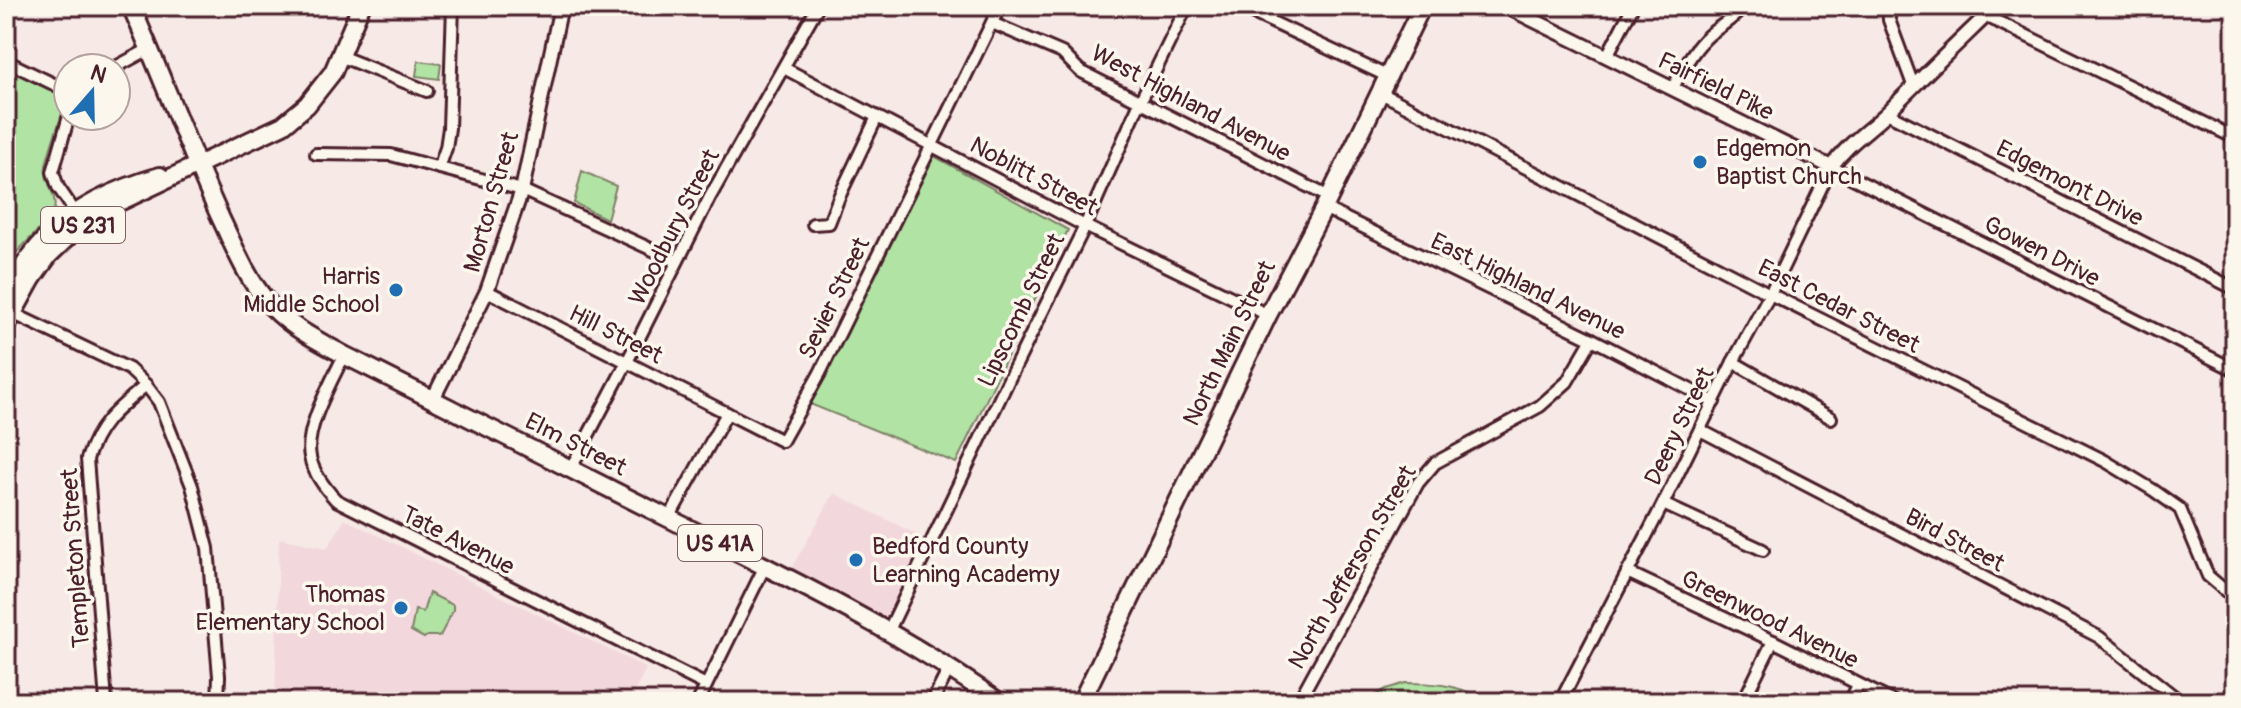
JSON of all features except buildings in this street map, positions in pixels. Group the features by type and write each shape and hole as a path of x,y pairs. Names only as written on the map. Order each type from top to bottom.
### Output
{"main road":[{"name":"US 41A","path":"131,6 151,48 197,166"},
{"name":"US 231","path":"8,316 49,255 70,235 117,203 283,125 307,105 333,72 361,6"},
{"name":"North Main Street","path":"1081,702 1422,6"},
{"name":"US 231","path":"6,293 49,234 75,212 136,183 197,166"},
{"name":"Elm Street","path":"197,166 248,275 285,320 344,355 889,630 950,667 999,702"}],"street":[{"path":"439,168 449,128 453,6"},
{"name":"Morton Street","path":"433,399 487,291 522,190 561,6"},
{"name":"Woodbury Street","path":"571,468 710,197 818,6"},
{"name":"Sevier Street","path":"727,413 782,441 820,373 1000,6"},
{"name":"Lipscomb Street","path":"889,630 1085,226 1187,6"},
{"path":"1238,6 1389,77"},
{"name":"Fairfield Pike","path":"1505,6 1831,167"},
{"path":"1607,56 1633,6"},
{"path":"1672,89 1694,51 1711,33 1734,19 1744,6"},
{"path":"1888,6 1889,20 1913,85"},
{"path":"1831,167 1841,152 1887,113 1996,6"},
{"path":"1986,16 2235,138"},
{"name":"West Highland Avenue","path":"992,23 1062,53 1080,71 1326,203"},
{"path":"132,58 151,48"},
{"path":"340,56 427,91"},
{"path":"6,61 52,83"},
{"name":"Noblitt Street","path":"784,68 1085,226 1268,315"},
{"name":"East Cedar Street","path":"1381,93 1770,294 2105,461 2180,509 2208,576 2235,599"},
{"name":"Edgemont Drive","path":"1887,113 2235,289"},
{"path":"813,224 829,223 877,117"},
{"path":"64,132 53,172 58,187 75,212"},
{"path":"316,154 391,155 522,190 677,261"},
{"name":"Deery Street","path":"1560,702 1770,294 1831,167"},
{"name":"Gowen Drive","path":"1831,167 2235,370"},
{"name":"East Highland Avenue","path":"1326,203 1714,402"},
{"name":"Hill Street","path":"487,291 727,413"},
{"path":"8,316 129,369 159,402 192,486 208,548 219,676 218,702"},
{"name":"North Jefferson Street","path":"1298,702 1418,483 1435,463 1540,406 1567,382 1592,339"},
{"name":"Tate Avenue","path":"344,355 310,435 310,457 323,485 336,500 706,685"},
{"path":"1733,362 1831,418"},
{"name":"Templeton Street","path":"106,702 87,459 100,429 146,385"},
{"path":"669,518 727,413"},
{"name":"Bird Street","path":"1700,430 2099,637 2181,702"},
{"path":"1663,504 1763,550"},
{"path":"698,702 765,566"},
{"name":"Greenwood Avenue","path":"1627,572 1894,702"},
{"path":"1743,702 1773,641"},
{"path":"932,702 950,667"},
{"path":"1850,702 1858,685"}],"shaded area":[{"name":"Bedford County Learning Academy","path":"834,493 926,539 888,619 791,569"},
{"name":"Thomas Elementary School","path":"345,519 646,668 630,702 275,702 279,538 327,548"}],"green space":[{"path":"418,61 441,64 439,79 416,76"},
{"path":"6,66 52,89 52,132 56,132 46,166 55,208 53,215 13,256 6,269"},
{"path":"934,156 1068,230 956,463 810,404"},
{"path":"582,171 616,186 607,219 574,203"},
{"path":"429,593 453,605 453,611 440,636 424,638 411,631 415,610 423,612"},
{"path":"1405,683 1442,685 1477,696 1475,702 1363,702"}],"place":[{"name":"Edgemon Baptist Church","path":"1700,162"},
{"name":"Harris Middle School","path":"396,290"},
{"name":"Bedford County Learning Academy","path":"856,560"},
{"name":"Thomas Elementary School","path":"401,608"}]}
